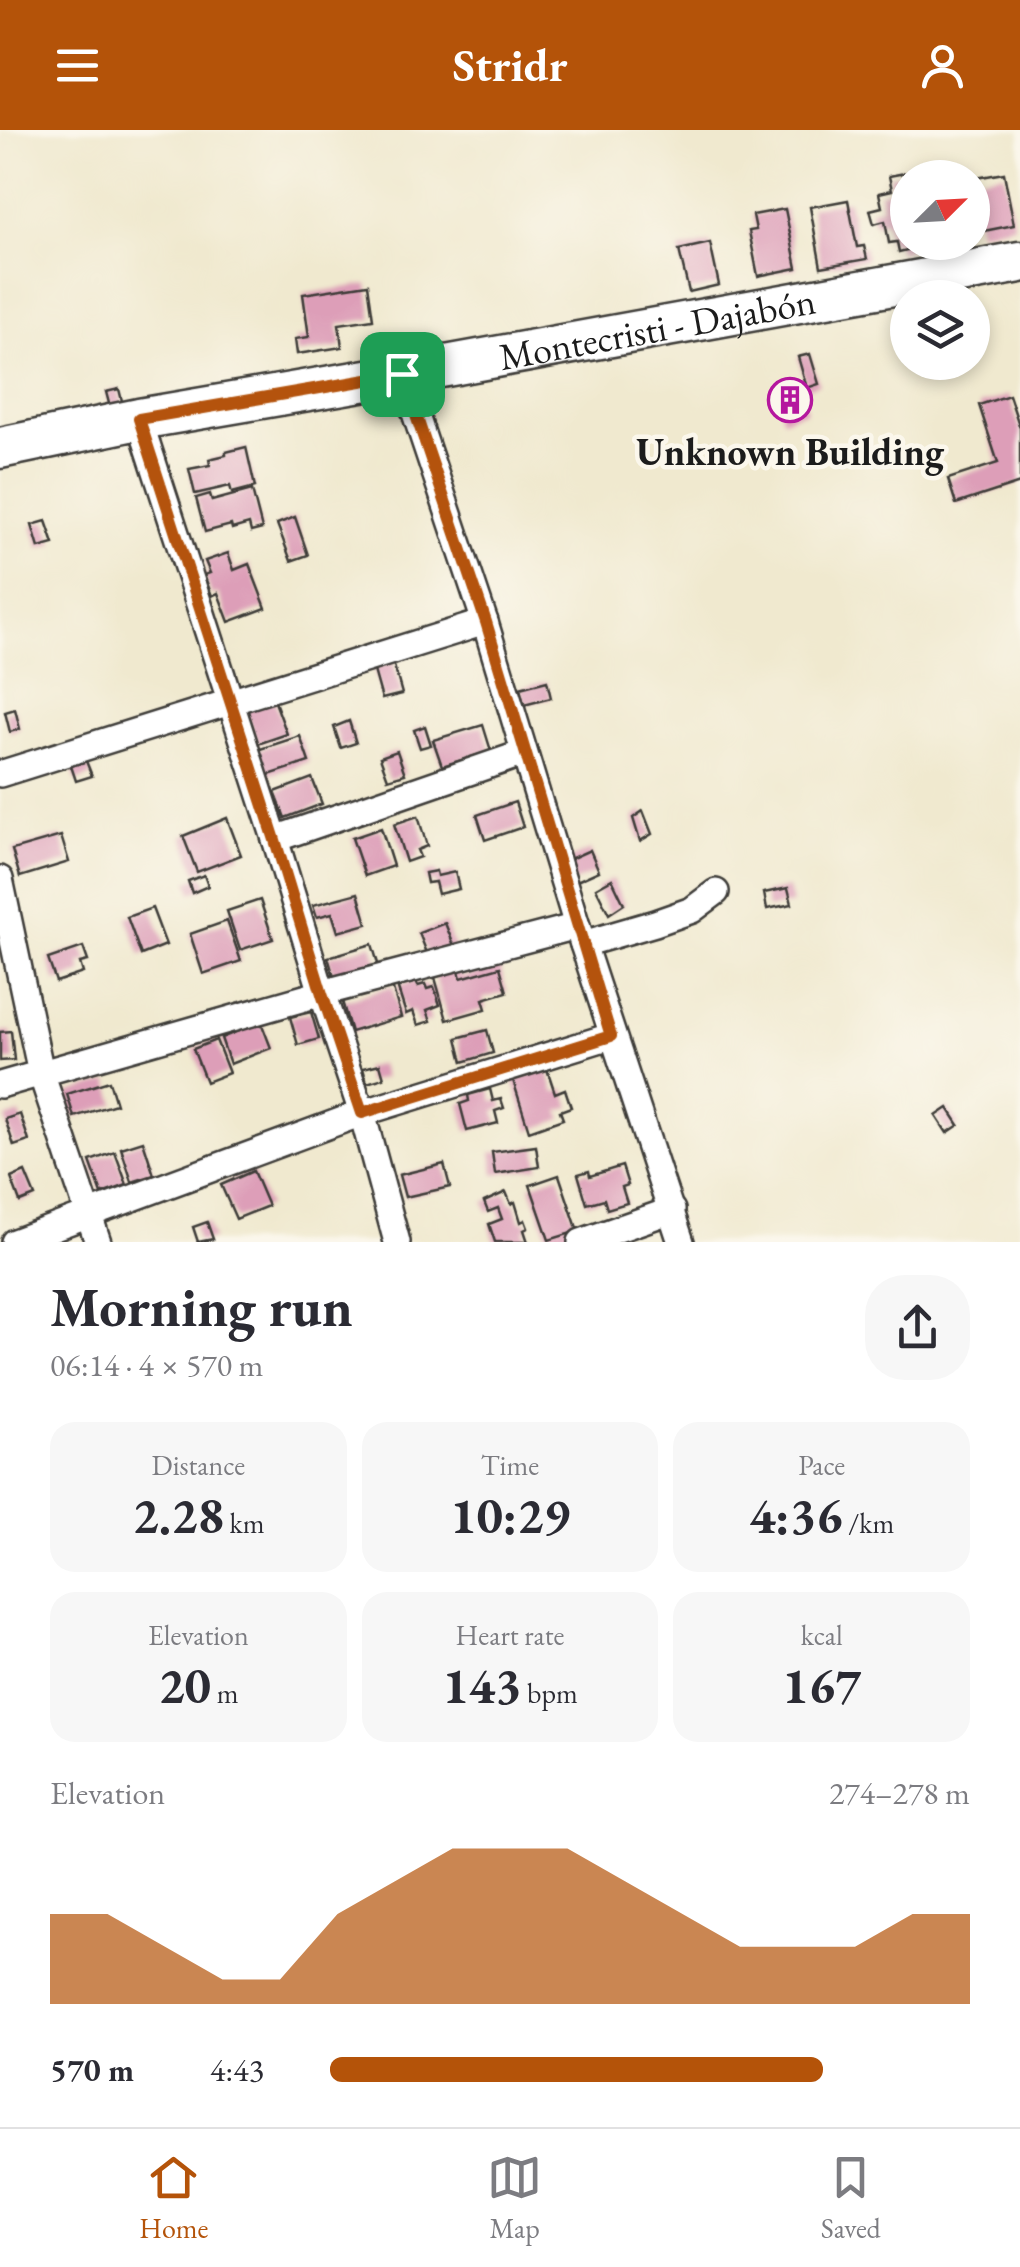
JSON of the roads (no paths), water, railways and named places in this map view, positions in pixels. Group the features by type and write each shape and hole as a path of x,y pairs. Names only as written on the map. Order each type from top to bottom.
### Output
{"main road":[{"name":"Montecristi - Dajabón","path":"0,448 139,419 1020,262"}],"street":[{"path":"402,374 486,622 611,1036 682,1242"},
{"path":"139,419 362,1113 397,1242"},
{"path":"0,774 486,622"},
{"path":"275,840 524,752"},
{"path":"0,879 40,1072 98,1242"},
{"path":"0,1085 322,994 580,935 655,924 692,910 716,892"},
{"path":"14,1242 362,1113 611,1036"},
{"path":"581,1242 672,1210"}],"place":[{"name":"Unknown Building","path":"790,400"}]}
